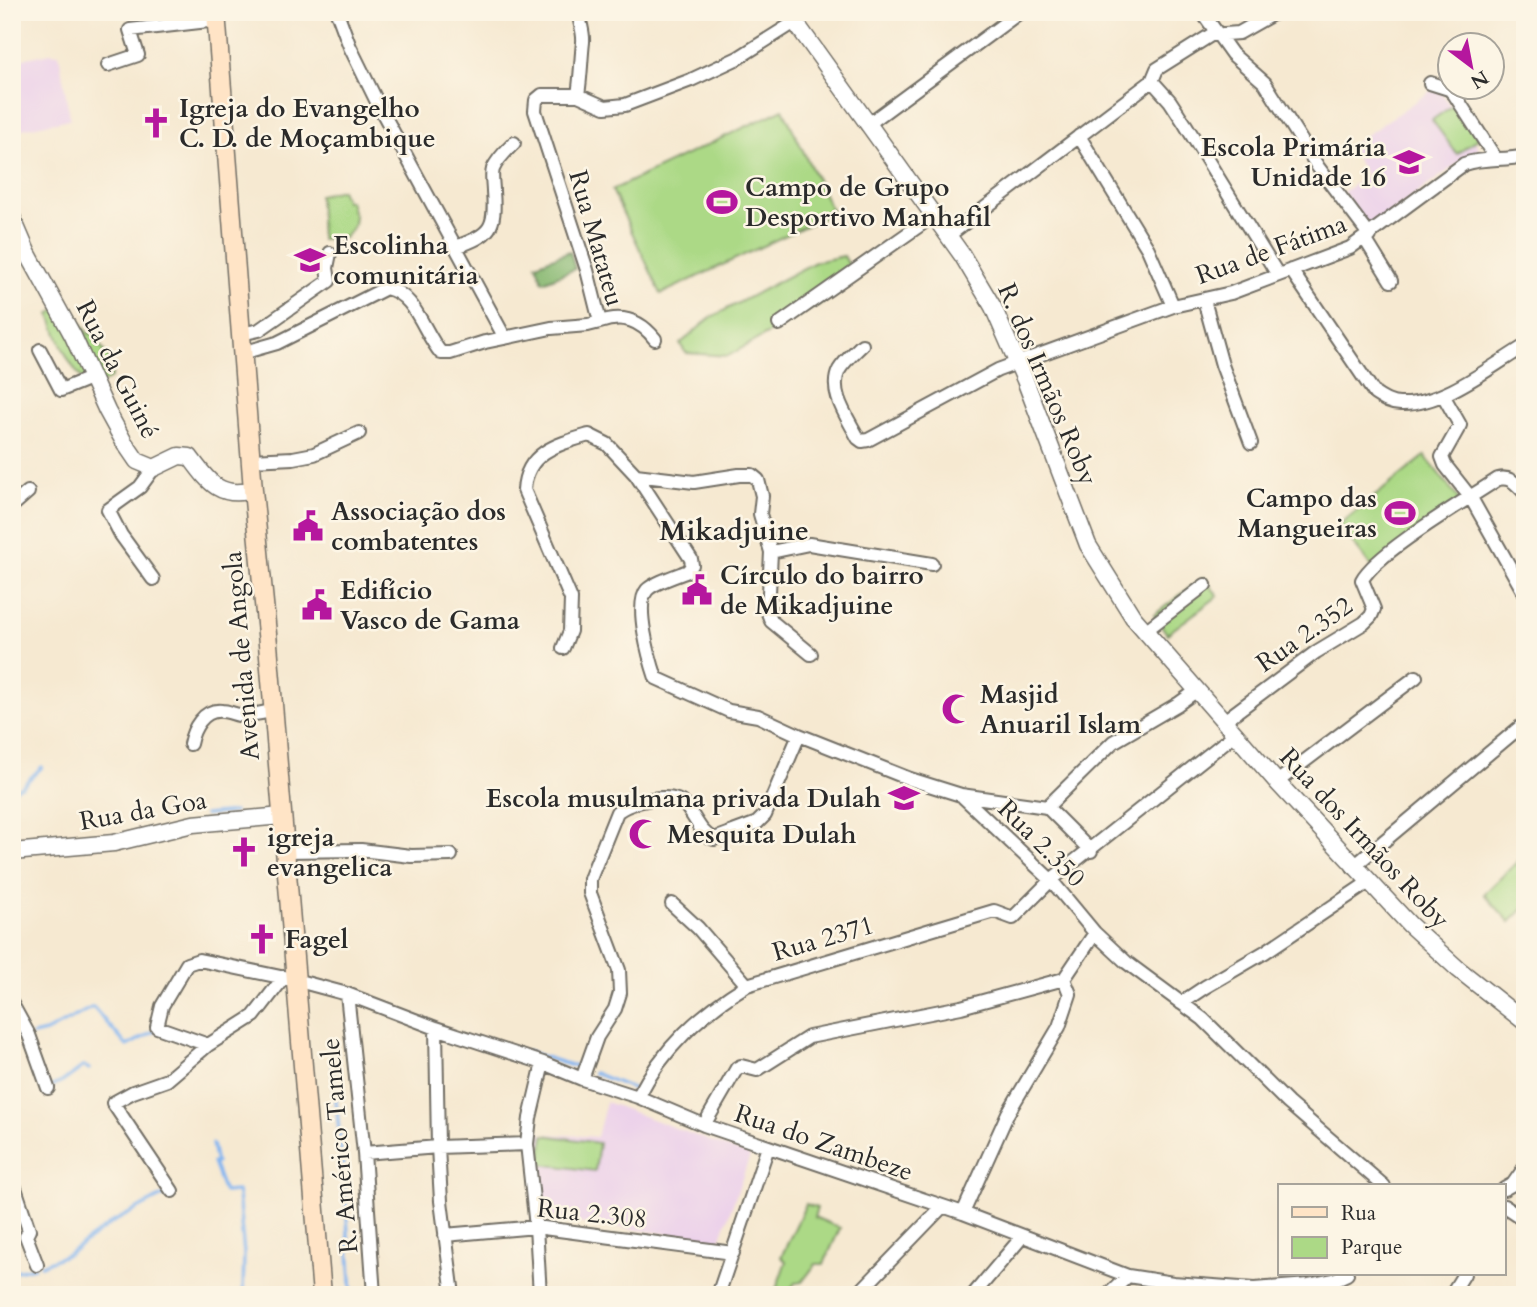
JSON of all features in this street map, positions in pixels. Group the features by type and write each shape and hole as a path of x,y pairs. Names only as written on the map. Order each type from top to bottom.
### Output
{"main road":[{"name":"Avenida de Angola","path":"216,16 282,816 289,979 322,1295"}],"street":[{"path":"337,12 350,47 379,106 505,338"},
{"path":"579,12 584,41 578,95 605,107 625,105 691,80 738,58 791,17"},
{"path":"867,125 1006,17 1020,12"},
{"path":"1202,12 1231,54 1265,83 1318,167 1367,237 1391,281"},
{"path":"948,236 1152,82 1157,69 1211,35 1239,33 1276,12"},
{"path":"108,65 138,55 130,30 216,16"},
{"name":"R. dos Irmãos Roby","path":"791,17 948,236 993,307 1088,545 1109,582 1182,675"},
{"path":"1152,82 1185,124 1278,275"},
{"path":"1430,83 1449,89 1454,94 1496,159"},
{"name":"Rua Matateu","path":"242,353 277,343 386,288 396,290 412,306 441,353 551,328 588,325 600,321 587,270 535,111 536,100 542,95 578,95"},
{"path":"1079,136 1148,249 1173,306"},
{"path":"456,247 484,236 492,225 493,170 514,143"},
{"name":"Rua de Fátima","path":"862,345 840,369 836,382 838,396 858,438 862,441 998,370 1173,306 1231,293 1350,248 1464,164 1479,159 1503,161 1525,156"},
{"path":"779,324 933,216"},
{"name":"Rua da Guiné","path":"12,217 27,252 67,324 124,442 137,461 154,468 179,456 190,457 211,485 242,493 253,490"},
{"path":"12,260 27,252"},
{"path":"241,334 259,330 329,281 327,268 330,253"},
{"path":"1291,270 1375,394 1387,401 1399,404 1422,402 1443,395 1525,346"},
{"path":"1204,300 1222,365 1251,443"},
{"path":"600,321 611,318 635,320 655,339"},
{"path":"40,350 61,390 93,377"},
{"path":"1443,395 1460,425 1442,457 1445,465 1471,498 1525,594"},
{"path":"251,460 314,454 359,433"},
{"path":"563,648 570,631 571,599 524,490 525,475 533,461 559,444 589,435 607,444 636,475 694,481 752,475 760,483 760,514 771,552 768,613 771,621 811,654"},
{"path":"153,579 121,534 108,509 140,488 154,468"},
{"name":"Rua 2.350","path":"636,475 691,559 692,565 688,571 646,591 641,612 658,680 729,711 758,716 910,779 961,795 1051,880 1095,933 1149,981 1203,1019 1271,1088 1382,1184"},
{"path":"1471,498 1505,478 1513,481 1525,493"},
{"path":"12,506 28,492"},
{"name":"Rua 2.352","path":"1224,721 1316,652 1368,620 1374,609 1363,587 1362,580 1367,571 1401,544 1471,498"},
{"path":"771,552 809,544 932,564"},
{"path":"1145,631 1205,585"},
{"name":"Rua dos Irmãos Roby","path":"1182,675 1353,867 1410,925 1458,969 1522,1015"},
{"path":"1278,782 1416,677"},
{"path":"1047,807 1113,742 1196,691"},
{"path":"190,744 193,729 198,722 212,713 220,710 237,715 253,715 273,711"},
{"path":"1353,867 1525,723"},
{"path":"1051,880 1091,851 1235,734"},
{"path":"582,1079 597,1037 615,1009 620,993 619,970 590,892 590,879 613,818 623,807 653,799 665,799 683,802 706,835 714,839 757,823 765,815 799,735"},
{"path":"961,795 1047,807 1091,851"},
{"name":"Rua da Goa","path":"12,852 114,843 192,824 282,816"},
{"path":"284,851 361,850 411,856 451,855"},
{"name":"Rua 2371","path":"638,1097 648,1077 694,1024 712,1006 747,985 994,911 1013,918 1051,880"},
{"path":"1181,1003 1265,952 1369,882"},
{"path":"673,904 698,928 747,985"},
{"path":"705,1125 737,1068 741,1066 757,1070 809,1037 961,1007 1064,979 1095,933"},
{"name":"Rua do Zambeze","path":"208,1045 157,1027 162,1006 187,964 199,960 347,994 436,1028 638,1097 705,1125 963,1213 1128,1276 1251,1292 1309,1285 1343,1276"},
{"path":"172,1191 113,1103 133,1091 167,1080 208,1045 254,1016 289,979"},
{"path":"963,1213 1008,1113 1059,1027 1070,995 1064,979"},
{"name":"R. Américo Tamele","path":"347,994 364,1153 374,1295"},
{"path":"12,1004 29,1035 48,1088"},
{"path":"436,1028 438,1147 453,1295"},
{"path":"540,1295 527,1144 543,1063"},
{"path":"364,1153 527,1144"},
{"path":"718,1295 768,1147"},
{"path":"1508,1187 1525,1167"},
{"path":"12,1179 29,1230 26,1236 37,1265"},
{"path":"1506,1206 1525,1220"},
{"path":"857,1295 942,1207"},
{"name":"Rua 2.308","path":"445,1235 536,1227 733,1253"},
{"path":"973,1295 1023,1237"},
{"path":"1108,1295 1128,1276"},
{"path":"1455,1293 1463,1276"}],"shaded area":[{"path":"51,53 59,54 70,119 12,131 12,61"},
{"name":"Escola Primária Unidade 16","path":"1432,90 1436,91 1436,102 1448,102 1479,148 1368,229 1343,192 1367,176 1349,147"},
{"path":"606,1102 750,1156 720,1240 538,1218 530,1133 597,1137"}],"green space":[{"path":"1455,104 1479,138 1457,154 1432,120"},
{"name":"Campo de Grupo Desportivo Manhafil","path":"783,109 833,213 661,294 612,190"},
{"path":"341,190 346,201 350,201 354,224 344,238 321,239 319,195"},
{"path":"570,251 575,269 543,282 536,264"},
{"path":"844,256 854,274 834,296 728,356 686,353 680,344 710,318 815,262"},
{"path":"66,302 87,332 93,332 113,364 111,378 94,388 72,365 61,345 50,314"},
{"name":"Campo das Mangueiras","path":"1425,456 1461,502 1375,571 1339,525"},
{"path":"1204,577 1218,596 1167,634 1154,615"},
{"path":"1525,854 1525,907 1510,922 1484,894"},
{"path":"544,1135 599,1143 595,1171 540,1164"},
{"path":"806,1204 817,1208 814,1217 840,1228 824,1264 816,1264 802,1282 795,1283 786,1295 774,1295 786,1261 781,1257"}],"waterway":[{"path":"12,790 22,786 42,767"},
{"path":"205,815 234,812"},
{"path":"33,1035 46,1032 93,1007 127,1046 155,1031"},
{"path":"12,1037 23,1031"},
{"path":"330,1044 345,1188 352,1295"},
{"path":"528,1052 580,1068"},
{"path":"52,1086 84,1066 89,1069"},
{"path":"594,1073 636,1090"},
{"path":"212,1144 216,1163 213,1163 224,1192 237,1191 238,1195 244,1253 243,1295"},
{"path":"41,1265 68,1254 113,1222 168,1193"},
{"path":"12,1272 34,1267"}],"place":[{"name":"Igreja do Evangelho C. D. de Moçambique","path":"156,123"},
{"name":"Escola Primária Unidade 16","path":"1409,162"},
{"name":"Campo de Grupo Desportivo Manhafil","path":"722,202"},
{"name":"Escolinha comunitária","path":"310,260"},
{"name":"Campo das Mangueiras","path":"1400,513"},
{"name":"Associação dos combatentes","path":"308,526"},
{"name":"Círculo do bairro de Mikadjuine","path":"697,590"},
{"name":"Edifício Vasco de Gama","path":"317,605"},
{"name":"Masjid Anuaril Islam","path":"957,709"},
{"name":"Escola musulmana privada Dulah","path":"904,798"},
{"name":"Mesquita Dulah","path":"644,834"},
{"name":"igreja evangelica","path":"244,852"},
{"name":"Fagel","path":"262,939"}],"district":[{"name":"Mikadjuine","path":"734,530"}]}
